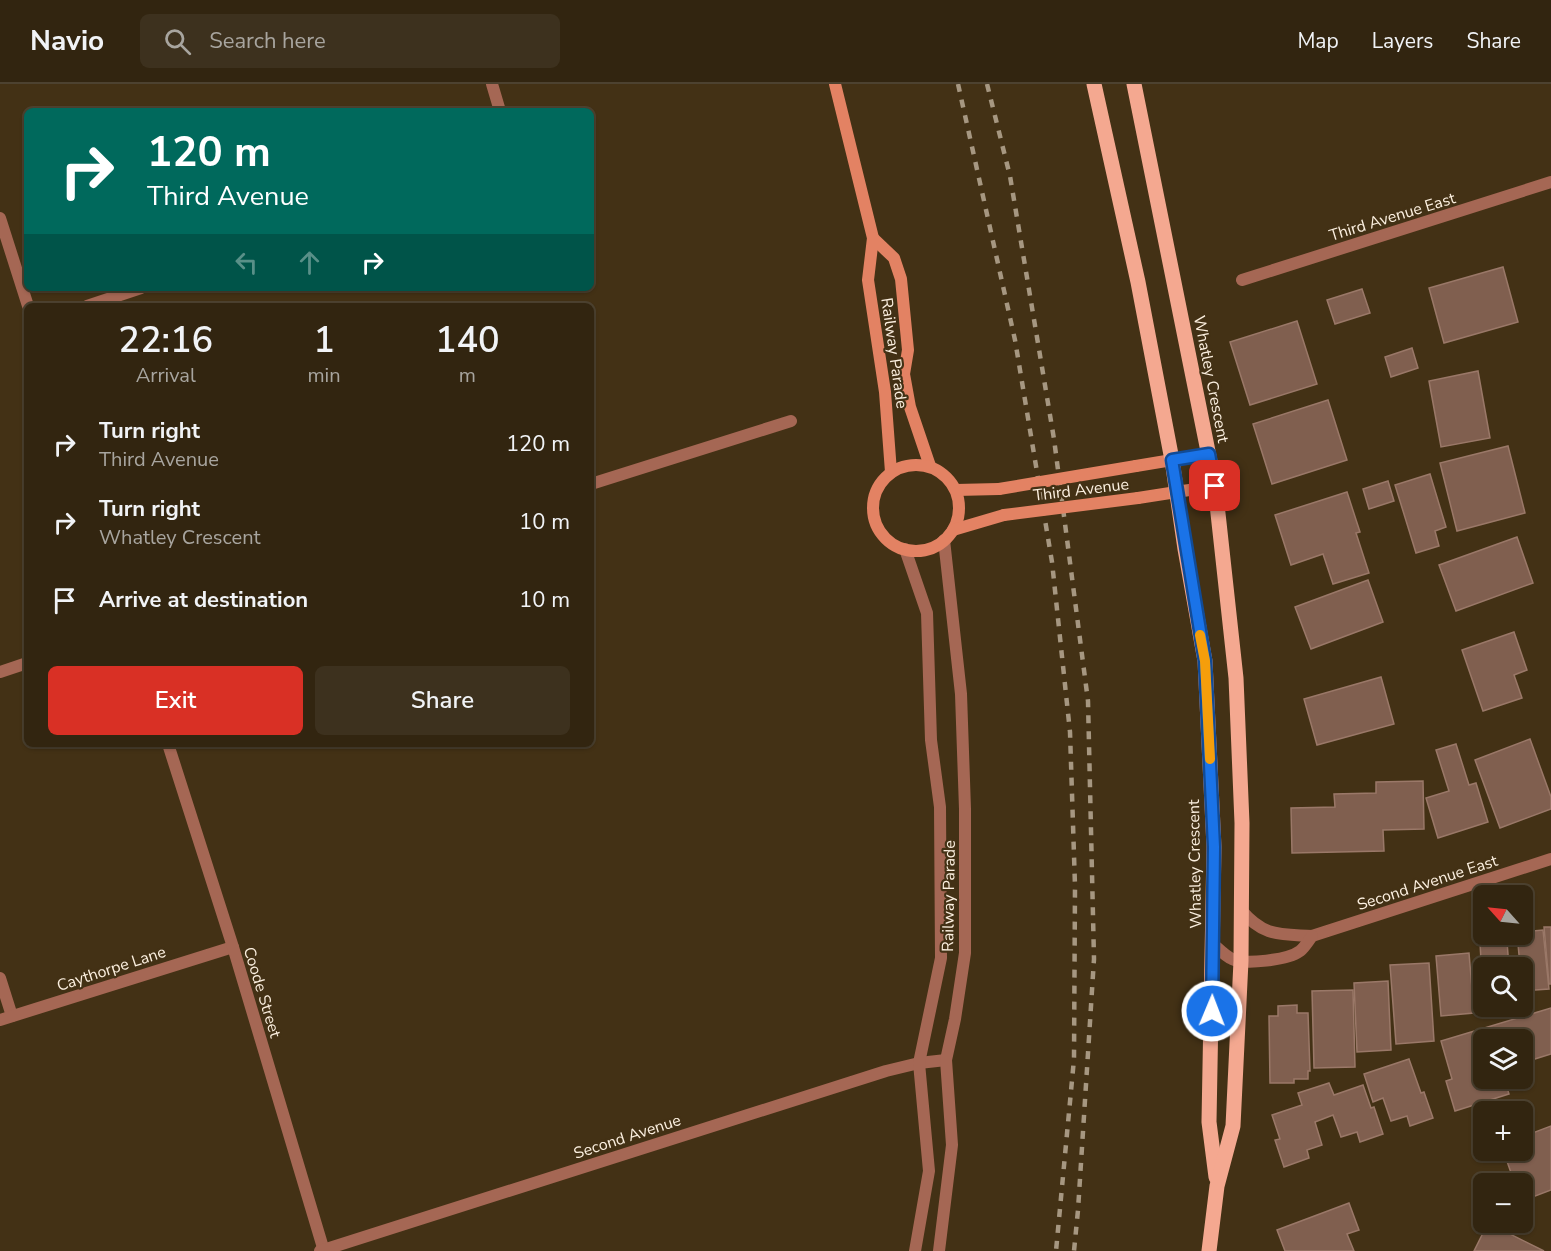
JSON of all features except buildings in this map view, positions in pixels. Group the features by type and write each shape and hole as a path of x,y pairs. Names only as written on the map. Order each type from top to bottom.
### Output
{"main road":[{"name":"Railway Parade","path":"835,84 873,238 868,280 885,392 891,472"},
{"name":"Whatley Crescent","path":"1094,84 1138,282 1178,493 1185,549 1205,661 1214,847 1209,1122 1217,1186"},
{"name":"Whatley Crescent","path":"1134,84 1215,486 1236,678 1242,824 1241,961 1233,1126 1217,1186 1209,1251"},
{"name":"Railway Parade","path":"873,238 894,258 901,279 908,350 904,374 910,407 930,466"},
{"name":"Third Avenue","path":"956,490 999,489 1209,454"},
{"path":"910,465 930,466 950,480 956,490 959,504 958,517 953,530 932,548 918,551 892,544 875,522 873,509 875,495 881,482 891,472 910,465"},
{"name":"Third Avenue","path":"953,530 1004,515 1178,493 1215,486"}],"street":[{"path":"492,84 499,108"},
{"name":"Third Avenue East","path":"1242,280 1551,182"},
{"path":"0,218 27,303"},
{"path":"96,303 132,291"},
{"path":"594,483 791,421"},
{"name":"Railway Parade","path":"939,1251 952,1145 946,1060 965,952 965,809 961,694 944,540"},
{"name":"Railway Parade","path":"905,549 927,613 931,740 940,807 941,957 919,1063 929,1171 915,1251"},
{"path":"0,672 24,664"},
{"name":"Coode Street","path":"169,747 232,946 322,1251"},
{"name":"Second Avenue East","path":"1241,910 1253,924 1264,930 1312,936 1551,859"},
{"name":"Second Avenue East","path":"1241,961 1276,959 1300,951 1312,936"},
{"path":"1213,944 1224,954 1241,961"},
{"name":"Caythorpe Lane","path":"6,1018 232,946"},
{"path":"0,978 6,1018"},
{"name":"Second Avenue","path":"322,1251 886,1071 919,1063 946,1060"}],"railway":[{"path":"958,84 1015,340 1052,562 1070,732 1075,886 1074,1059 1056,1251"},
{"path":"987,84 1010,176 1054,439 1088,701 1094,959 1074,1251"}],"slow traffic":[{"path":"1200,635 1205,661 1210,759"}],"route":[{"path":"1212,1011 1214,847 1205,661 1172,460 1209,454 1215,486"}]}
